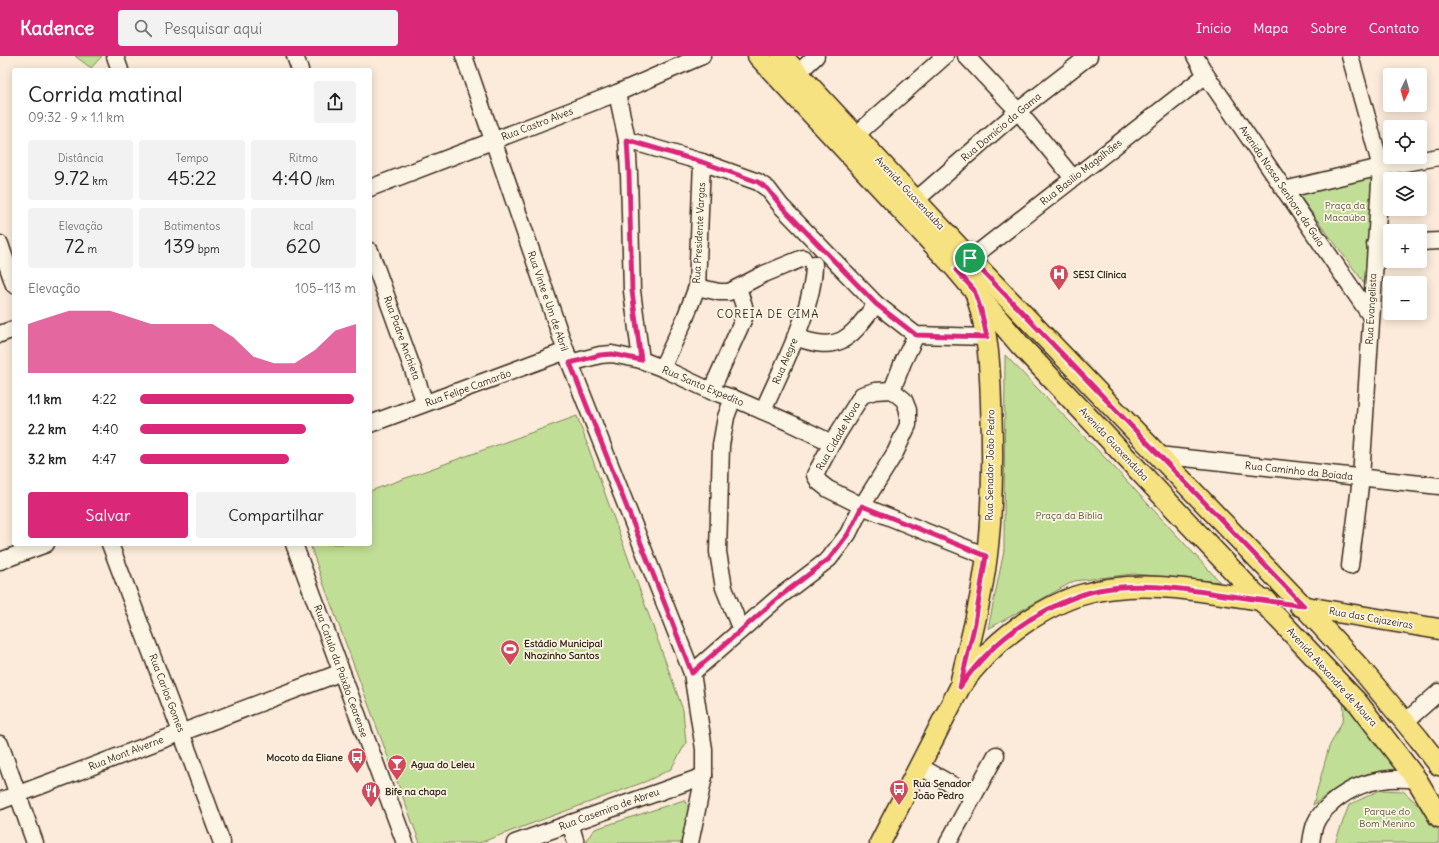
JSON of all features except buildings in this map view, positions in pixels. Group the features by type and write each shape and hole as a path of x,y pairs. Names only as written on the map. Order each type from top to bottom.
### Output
{"main road":[{"name":"Avenida Guaxenduba","path":"758,56 963,264 1158,455 1304,606"},
{"name":"Avenida Guaxenduba","path":"782,56 916,200 963,264 974,290 1020,344 1262,600"},
{"name":"Rua Senador João Pedro","path":"960,687 975,623 986,556 992,503 993,436 990,372 987,337 981,310 974,290"},
{"path":"1020,344 1044,360 1130,451 1146,457 1158,455"},
{"name":"Rua Senador João Pedro","path":"880,843 960,687 972,668 998,641 1045,610 1079,595 1100,590 1148,586 1180,588 1304,606"},
{"name":"Avenida Alexandre de Moura","path":"1262,600 1358,703 1417,780 1439,816"},
{"path":"1301,642 1297,634 1297,627 1298,620 1304,606 1362,669 1439,765"},
{"name":"Rua das Cajazeiras","path":"1304,606 1439,629"}],"street":[{"path":"295,56 299,68"},
{"name":"Rua Vinte e Um de Abril","path":"464,56 568,357 692,673 704,749 704,776 690,843"},
{"name":"Rua Castro Alves","path":"372,187 617,93 702,56"},
{"path":"798,73 816,56"},
{"path":"856,135 945,56"},
{"path":"966,56 1018,111 1073,178"},
{"name":"Rua Domício da Gama","path":"916,200 1018,111 1088,56"},
{"name":"Avenida Nossa Senhora da Guia","path":"1195,56 1206,75 1370,315"},
{"name":"Rua Evangelista","path":"1350,56 1380,167 1383,244 1370,315 1362,478 1350,566"},
{"name":"Rua Basilio Magalhães","path":"963,264 1206,75"},
{"path":"617,93 627,140 632,291 641,360"},
{"path":"627,140 702,162 758,182 768,189 781,206 876,304 916,335 987,337"},
{"path":"1284,190 1380,167 1439,157"},
{"name":"Rua Presidente Vargas","path":"662,368 684,321 697,287 702,162"},
{"path":"1427,242 1439,241"},
{"path":"0,244 12,279"},
{"name":"Rua Padre Anchieta","path":"372,256 426,403"},
{"name":"Rua Alegre","path":"738,288 764,274 809,261 814,278 809,298 795,337 763,411"},
{"path":"697,287 719,292 729,292 738,288 744,306 744,318 711,391"},
{"path":"795,337 823,345 844,339 855,332 876,304"},
{"path":"0,334 12,330"},
{"path":"692,673 779,597 829,559 848,534 862,506 895,453 908,426 908,410 904,400 892,390 916,335"},
{"name":"Rua Santo Expedito","path":"568,357 612,354 641,360 711,391 733,398 763,411 832,443"},
{"name":"Rua Felipe Camarão","path":"372,423 426,403 568,357"},
{"name":"Rua Cidade Nova","path":"892,390 875,391 862,395 832,443 815,475 819,482 828,489 862,506 986,556"},
{"path":"733,398 726,417 721,445 718,552 724,588 741,630"},
{"name":"Rua Caminho da Boiada","path":"1158,455 1439,486"},
{"path":"0,561 41,546"},
{"name":"Rua Carlos Gomes","path":"111,546 182,732 222,843"},
{"name":"Rua Catulo da Paixão Cearense","path":"295,546 405,843"},
{"name":"Rua Mont Alverne","path":"0,800 342,672"},
{"path":"1405,722 1439,692"},
{"path":"0,744 35,843"},
{"path":"948,843 972,796 996,755"},
{"path":"919,766 972,796"},
{"name":"Rua Casemiro de Abreu","path":"515,843 704,776"},
{"path":"1311,843 1316,821 1326,808 1343,793 1369,782 1394,778 1417,780"},
{"path":"570,823 576,843"}],"green space":[{"path":"75,56 102,56 91,68"},
{"name":"Praça da Macaúba","path":"1375,174 1365,284 1298,194"},
{"name":"Praça da Bíblia","path":"1005,355 1112,465 1220,582 1133,574 1074,581 988,629 1004,551"},
{"name":"Estádio Municipal Nhozinho Santos","path":"577,416 683,710 686,743 671,769 647,781 479,843 420,843 311,546 372,546 372,490"},
{"path":"1342,696 1402,769 1377,772 1354,779 1334,790 1313,805 1329,747 1343,720 1344,710"},
{"name":"Parque do Bom Menino","path":"1380,790 1403,791 1424,810 1439,831 1439,843 1335,843 1349,805"},
{"path":"684,800 690,810 684,843 587,843 586,840 595,829"}],"place":[{"name":"SESI Clínica","path":"1059,291"},
{"name":"Estádio Municipal Nhozinho Santos","path":"510,666"},
{"name":"Mocoto da Eliane","path":"357,774"},
{"name":"Agua do Leleu","path":"397,781"},
{"name":"Rua Senador João Pedro","path":"899,806"},
{"name":"Bife na chapa","path":"371,808"}],"district":[{"name":"COREIA DE CIMA","path":"768,314"}],"route":[{"path":"627,140 702,162 758,182 768,189 781,206 876,304 916,335 987,337 981,310 974,290 956,270 970,258 1304,606 1180,588 1148,586 1120,587 1100,590 1079,595 1045,610 1015,629 998,641 987,652 972,668 960,687 975,623 986,556 862,506 848,534 829,559 779,597 692,673 570,363 600,355 612,354 641,360 632,291 632,241 627,140"}]}
